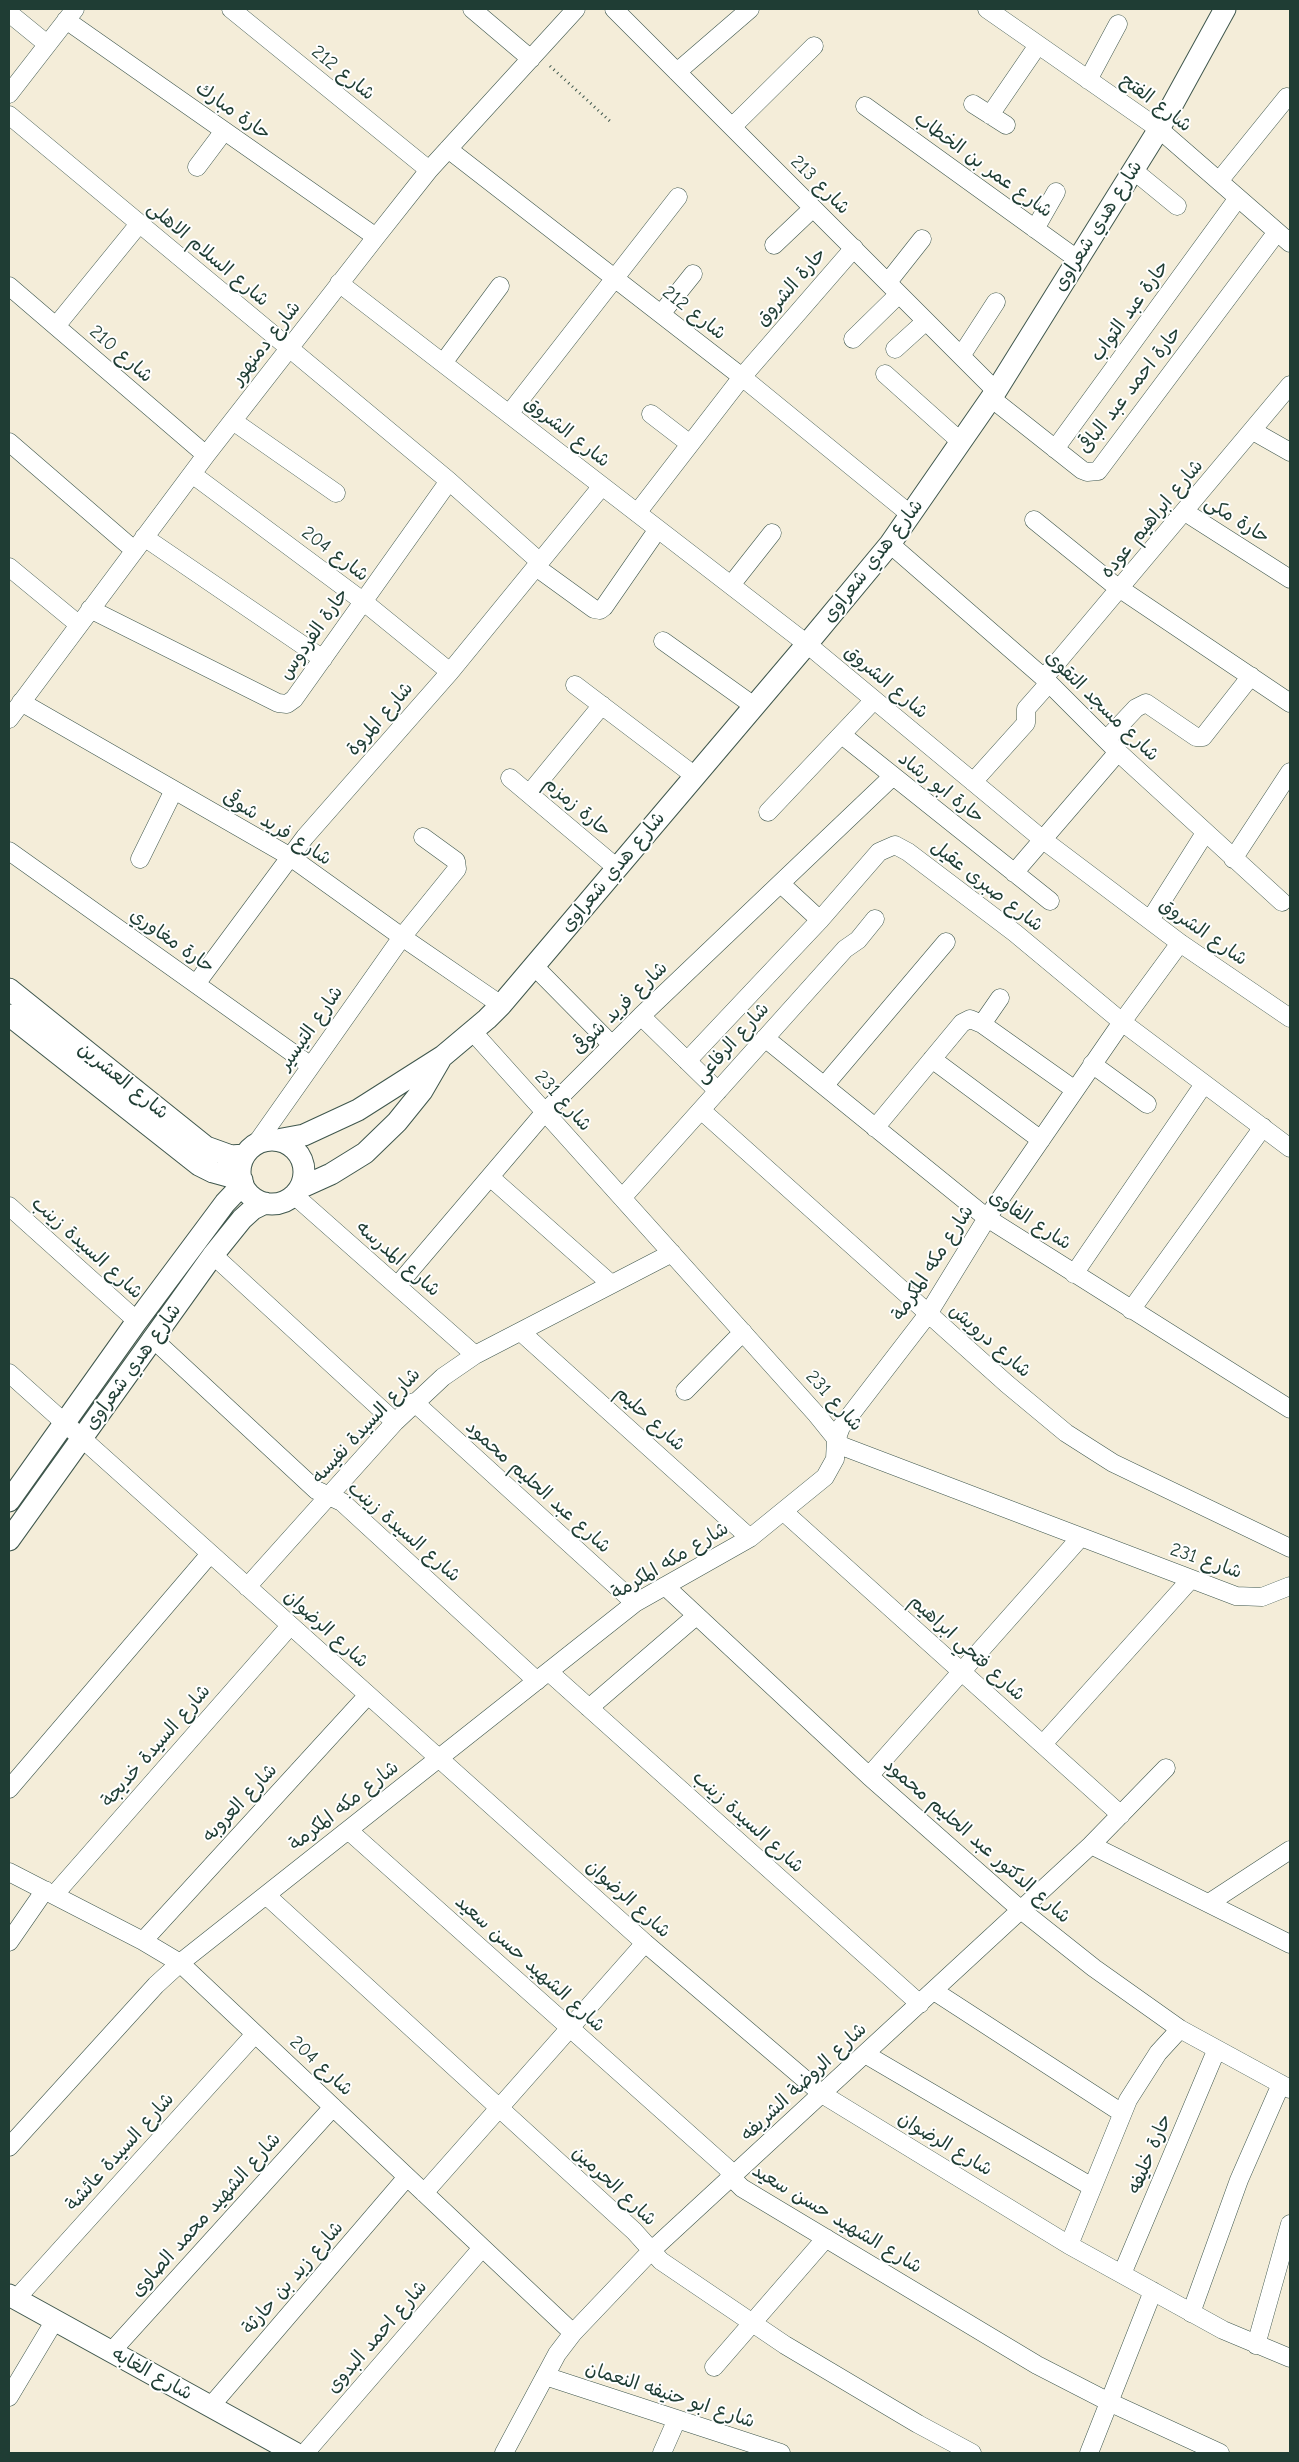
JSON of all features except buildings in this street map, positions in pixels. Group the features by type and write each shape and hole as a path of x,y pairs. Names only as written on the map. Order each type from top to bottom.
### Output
{"street":[{"name":"شارع 212","path":"231,9 429,170"},
{"path":"472,9 534,56"},
{"name":"شارع دمنهور","path":"9,717 288,348 429,170 576,9"},
{"name":"شارع 213","path":"614,9 962,356 994,394"},
{"path":"677,72 750,9"},
{"name":"شارع الفتح","path":"987,9 1159,129 1284,237"},
{"name":"شارع هدي شعراوى","path":"277,1140 304,1135 358,1110 443,1056 502,1005 807,644 890,544 994,394 1159,129 1225,9"},
{"path":"9,13 47,44"},
{"path":"9,94 70,14"},
{"name":"حارة مبارك","path":"70,14 224,130 376,237"},
{"path":"1088,80 1118,24"},
{"path":"990,115 1038,45"},
{"path":"732,127 814,46"},
{"path":"1219,181 1287,97"},
{"path":"974,104 1006,125"},
{"name":"شارع عمر بن الخطاب","path":"865,106 1077,259"},
{"name":"شارع السلام الاهلى","path":"9,115 449,481 538,564 594,609 600,610 604,607 658,529"},
{"path":"197,167 224,130"},
{"name":"شارع 212","path":"448,149 742,377 911,515"},
{"path":"1133,170 1177,206"},
{"path":"1035,228 1056,192"},
{"path":"509,414 678,197"},
{"name":"حارة عبد التواب","path":"1056,449 1238,198"},
{"path":"774,245 813,208"},
{"path":"56,326 139,224"},
{"name":"حارة احمد عبد الباقى","path":"994,394 1056,449 1087,472 1102,468 1284,237"},
{"path":"853,340 893,288 922,239"},
{"name":"حارة الشروق","path":"637,513 742,377 854,248"},
{"path":"661,314 693,274"},
{"name":"شارع الشروق","path":"339,283 807,644 1042,839 1180,943 1290,1018"},
{"name":"شارع 210","path":"9,286 206,455"},
{"path":"443,363 500,286"},
{"path":"962,356 996,302"},
{"path":"895,349 926,321"},
{"path":"885,374 961,442"},
{"name":"شارع ابراهيم عوده","path":"973,782 1026,723 1026,709 1046,681 1290,385"},
{"path":"651,414 690,444"},
{"path":"233,421 336,493"},
{"path":"1253,431 1290,452"},
{"path":"9,442 139,543 323,659"},
{"name":"شارع 204","path":"192,474 364,602 450,672"},
{"name":"حارة الفردوس","path":"90,609 282,705 294,700 449,481"},
{"name":"شارع المروة","path":"196,984 289,856 450,672 602,486"},
{"name":"حارة مكى","path":"1186,512 1290,579"},
{"path":"1034,520 1121,589 1290,703"},
{"path":"731,585 772,533"},
{"name":"شارع مسجد التقوى","path":"890,544 1046,681 1118,752 1282,902"},
{"path":"9,567 78,624"},
{"path":"663,641 754,706"},
{"path":"1106,740 1136,708 1146,704 1196,737 1203,737 1251,676"},
{"path":"575,685 695,776"},
{"path":"768,812 874,700"},
{"name":"شارع فريد شوقى","path":"21,702 289,856 402,937 502,1005"},
{"path":"529,794 602,705"},
{"name":"حارة ابو رشاد","path":"842,735 892,777 1050,901"},
{"path":"1014,873 1118,752"},
{"path":"1233,859 1290,772"},
{"name":"شارع فريد شوقى","path":"397,1286 544,1112 641,1016 892,777"},
{"name":"حارة زمزم","path":"510,778 617,868"},
{"path":"140,859 174,790"},
{"path":"1150,920 1205,833"},
{"name":"شارع التيسير","path":"250,1149 402,937 458,867 456,861 423,836"},
{"name":"شارع صبرى عقيل","path":"687,1061 820,920 879,852 895,845 908,852 1015,933 1122,1022 1290,1148"},
{"name":"حارة مغاوري","path":"9,851 311,1066"},
{"path":"781,884 820,920"},
{"name":"شارع الرفاعى","path":"622,1198 845,949 858,940 875,919"},
{"path":"824,1086 946,942"},
{"name":"شارع مكه المكرمة","path":"9,2148 156,1985 180,1963 634,1603 750,1538 826,1477 835,1459 836,1440 846,1420 928,1314 987,1218 1092,1064 1180,943"},
{"path":"534,966 612,1045"},
{"name":"شارع العشرين","path":"9,989 206,1147 231,1156 250,1149"},
{"path":"982,1024 1000,998"},
{"name":"شارع العشرين","path":"9,1015 200,1165 213,1172 242,1182"},
{"path":"641,1016 718,1091"},
{"path":"875,1128 962,1023 970,1019 982,1024 1075,1090"},
{"name":"شارع 231","path":"472,1032 817,1414 836,1440 850,1450 1236,1596 1249,1598 1274,1594 1290,1586"},
{"name":"شارع الفاوى","path":"765,1038 987,1218 1290,1409"},
{"name":"شارع هدي شعراوى","path":"297,1192 365,1153 397,1122 422,1091 443,1056"},
{"path":"932,1059 1041,1140"},
{"path":"1092,1064 1147,1104"},
{"path":"1074,1274 1204,1084"},
{"name":"شارع درويش","path":"701,1110 1006,1384 1088,1450 1290,1548"},
{"path":"1131,1310 1263,1128"},
{"path":"277,1140 295,1149 301,1158 304,1178 297,1192 280,1202 265,1203 256,1199 242,1182 241,1163 250,1149 277,1140"},
{"path":"490,1177 611,1284"},
{"name":"شارع هدي شعراوى","path":"9,1501 137,1321 242,1182"},
{"name":"شارع المدرسه","path":"297,1192 397,1286 475,1355"},
{"name":"شارع هدي شعراوى","path":"9,1540 213,1255 253,1209 265,1203"},
{"name":"شارع السيدة زينب","path":"9,1206 137,1321"},
{"name":"شارع السيدة نفيسه","path":"247,1587 395,1422 414,1402 443,1377 475,1355 672,1253"},
{"path":"213,1255 395,1422"},
{"name":"شارع حليم","path":"521,1332 750,1538"},
{"path":"685,1391 743,1332"},
{"name":"شارع السيدة زينب","path":"152,1338 316,1490 342,1502 543,1676 589,1708 920,2004"},
{"name":"شارع الرضوان","path":"9,1373 645,1943 822,2094 1069,2244 1122,2274 1192,2313 1256,2345 1290,2358"},
{"name":"شارع عبد الحليم محمود","path":"414,1402 634,1603"},
{"name":"شارع فتحي ابراهيم","path":"784,1512 1121,1815"},
{"path":"869,1776 1080,1538"},
{"path":"9,1789 210,1554"},
{"path":"1042,1744 1191,1579"},
{"name":"شارع الدكتور عبد الحليم محمود","path":"665,1586 869,1776 1022,1910 1094,1968 1180,2030 1286,2087"},
{"path":"589,1708 696,1616"},
{"name":"شارع السيدة خديجة","path":"9,1942 49,1893 290,1626"},
{"name":"شارع العروبه","path":"143,1941 368,1695"},
{"name":"شارع الروضة الشريفه","path":"504,2453 557,2354 573,2333 651,2251 1022,1910 1091,1845 1166,1768"},
{"name":"شارع الشهيد حسن سعيد","path":"348,1830 727,2168 731,2177 742,2188 1037,2365 1109,2402 1220,2453"},
{"path":"1091,1845 1290,1944"},
{"path":"1209,1903 1290,1850"},
{"name":"شارع 204","path":"9,1872 143,1941 180,1963 573,2333"},
{"name":"شارع الحرمين","path":"266,1895 634,2231 661,2261 751,2322 850,2384 972,2453"},
{"path":"424,2193 645,1943"},
{"path":"934,1991 1122,2113"},
{"path":"1069,2244 1122,2113 1140,2078 1158,2053 1180,2030"},
{"name":"شارع السيدة عائشة","path":"13,2297 255,2034"},
{"name":"حارة خليفه","path":"1122,2274 1216,2050"},
{"path":"865,2054 1092,2187"},
{"path":"1192,2313 1233,2196 1286,2087"},
{"name":"شارع الشهيد محمد الصاوى","path":"111,2352 334,2107"},
{"name":"شارع زيد بن حارثة","path":"210,2407 407,2177"},
{"path":"1256,2345 1290,2224"},
{"path":"714,2367 751,2322 826,2238"},
{"name":"شارع احمد البدوى","path":"305,2453 482,2248"},
{"path":"1090,2453 1153,2291"},
{"name":"شارع الغابه","path":"13,2297 286,2451"},
{"path":"9,2397 55,2320"},
{"name":"شارع ابو حنيفه النعمان","path":"545,2376 677,2419 759,2450 781,2453"},
{"path":"662,2453 677,2419"}],"path":[{"path":"534,56 612,124"}]}
